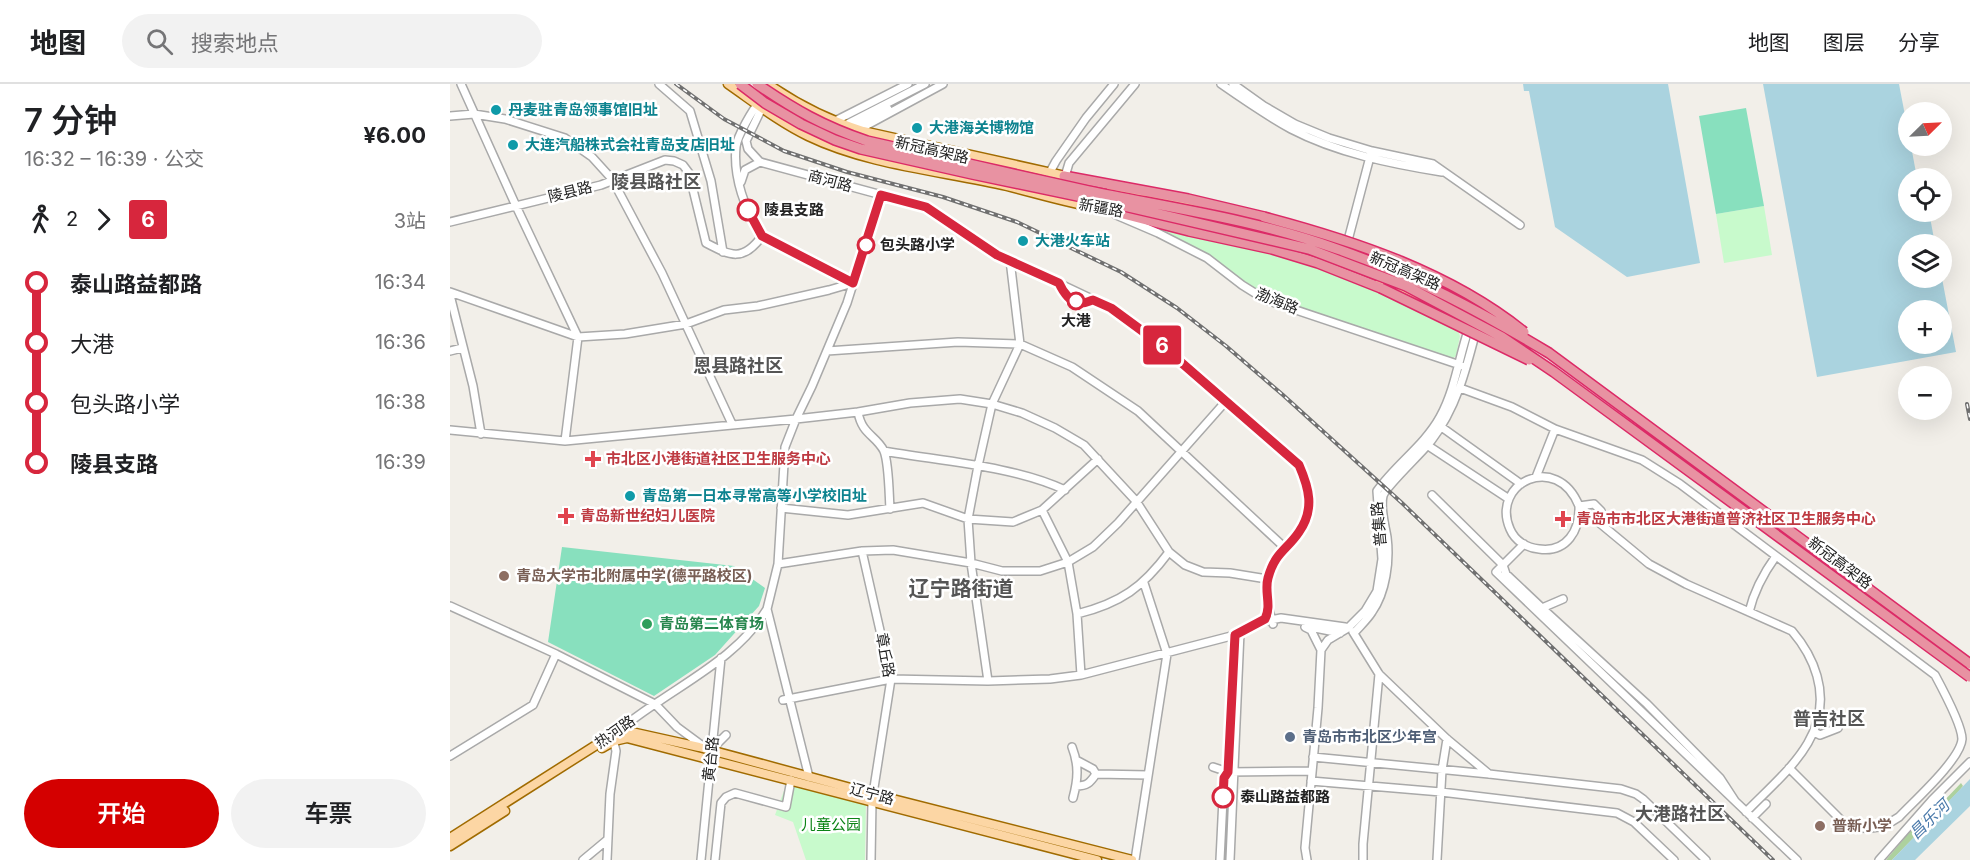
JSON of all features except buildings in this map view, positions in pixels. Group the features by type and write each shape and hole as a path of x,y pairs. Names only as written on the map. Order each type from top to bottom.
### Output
{"highway":[{"name":"新冠高架路","path":"740,84 765,103 801,124 861,149 1309,249 1406,286 1502,337 1554,372 1970,677"},
{"name":"新冠高架路","path":"757,84 805,116 867,141 1254,225 1337,249 1415,280 1479,312 1549,353 1970,664"},
{"path":"1064,176 1182,197 1264,217 1353,244 1466,293 1507,319 1549,353"},
{"path":"1100,208 1272,249 1318,263 1380,288 1554,372"}],"main road":[{"name":"新疆路","path":"728,84 760,107 809,136 845,150 907,166 1008,186 1047,198 1156,216 1312,254 1389,284 1441,309 1472,328"},
{"name":"新疆路","path":"770,85 810,111 857,130 1050,172 1128,193 1262,221 1346,246 1426,278 1479,303"},
{"name":"辽宁路","path":"613,738 627,731 809,777 873,798 1097,860"},
{"name":"热河路","path":"450,838 613,738"},
{"name":"热河路","path":"450,846 613,738"},
{"name":"辽宁路","path":"711,754 791,780 1134,860"}],"street":[{"path":"461,84 578,337 565,441"},
{"path":"659,84 690,111 711,181 723,252 733,255 744,253 762,236"},
{"path":"833,122 908,84"},
{"path":"844,126 925,84"},
{"path":"857,130 858,124 937,84"},
{"path":"857,130 943,84"},
{"path":"1047,198 1050,172 1086,117 1114,84"},
{"path":"1062,201 1064,176 1069,163 1135,84"},
{"path":"1221,84 1292,130 1328,145 1433,164 1520,225"},
{"path":"1233,84 1295,124 1371,154"},
{"path":"740,188 742,175 750,166 760,162 748,149 746,141 770,85"},
{"path":"760,107 736,144 736,167 748,210 762,236 853,283"},
{"path":"450,116 474,114 505,119 564,138 592,157 612,179 686,324 732,424"},
{"path":"1346,246 1371,154"},
{"name":"陵县路","path":"450,222 601,185 665,160 675,161 683,165 689,173 706,243 723,252"},
{"name":"商河路","path":"760,162 926,207 997,255 1111,308 1160,344 1299,465 1308,486 1309,513 1299,532 1274,561 1267,579"},
{"path":"809,777 786,699 767,609 778,564 785,447 847,303 881,195"},
{"name":"渤海路","path":"1100,208 1158,233 1207,258 1266,300 1463,365"},
{"path":"988,681 971,563 968,519 992,404 1020,344 1010,260"},
{"path":"450,294 578,337 625,334 686,324 724,309 768,303 853,283"},
{"path":"450,294 473,386 481,434"},
{"path":"1354,633 1376,606 1385,578 1388,542 1383,497 1427,445 1460,388 1463,365 1479,303"},
{"path":"827,351 958,342 1020,344 1072,367 1138,411 1284,548"},
{"path":"450,351 462,348"},
{"name":"普集路","path":"1348,628 1365,611 1377,591 1382,559 1377,491 1427,437 1439,419 1463,365"},
{"path":"1460,388 1512,407 1555,429 1642,460 1680,484 1935,675 1944,691 1962,738 1952,762 1899,817 1877,828 1860,828 1843,822 1789,768"},
{"path":"450,430 565,441 796,419 910,403 960,399 992,404 1022,413 1055,428 1084,446 1136,501 1169,552 1185,566 1203,572 1230,573 1267,579"},
{"path":"778,564 862,551 893,550 971,563 1002,571 1040,571 1068,562 1093,547 1118,523 1227,400"},
{"path":"858,412 860,424 884,451 890,508"},
{"path":"1440,426 1521,484"},
{"path":"1536,477 1555,429"},
{"path":"1427,445 1509,499"},
{"path":"884,451 1046,480 1065,490"},
{"path":"781,508 848,515 923,503 968,519 1013,522 1042,510 1098,459"},
{"path":"1536,477 1554,478 1566,484 1574,494 1579,506 1577,525 1568,541 1544,550 1524,544 1512,533 1507,521 1506,508 1509,499 1521,484 1536,477"},
{"path":"1432,495 1503,565 1506,574 1647,704 1720,778 1735,801"},
{"path":"1579,506 1594,504 1601,511"},
{"path":"1579,506 1649,564 1686,584 1792,631 1804,645 1814,664 1820,687 1821,714 1805,749 1746,812"},
{"path":"1042,510 1068,562 1077,614 1081,675"},
{"path":"1524,544 1496,572 1797,860"},
{"name":"章丘路","path":"862,551 891,679 873,798 871,860"},
{"path":"1077,614 1099,609 1123,598 1144,583 1169,552"},
{"path":"1749,612 1752,598 1762,576 1776,556"},
{"path":"1267,579 1274,622"},
{"path":"1267,579 1269,606 1274,622"},
{"path":"1134,860 1167,654 1144,583"},
{"path":"1542,608 1563,599"},
{"path":"450,606 556,654 655,704 677,727 711,754 726,735"},
{"path":"1239,634 1265,619 1269,606"},
{"name":"热河路","path":"613,738 655,704 721,658 754,627 767,609"},
{"path":"786,699 891,679 988,681 1050,679 1081,675 1167,654 1286,619 1348,628 1354,633 1379,674 1447,739 1488,774"},
{"path":"1260,622 1300,625 1337,633 1354,633"},
{"path":"1300,625 1311,630 1321,650"},
{"path":"1307,860 1305,848 1321,650 1328,640 1348,628"},
{"path":"1230,860 1231,772 1239,634"},
{"path":"450,756 533,705 556,654"},
{"name":"黄台路","path":"701,858 721,658"},
{"path":"1363,860 1379,674"},
{"path":"1814,732 1820,735 1838,728"},
{"path":"607,860 610,794 616,752 613,738"},
{"path":"1437,860 1442,770 1447,739"},
{"path":"1072,747 1078,760 1073,798"},
{"path":"1313,757 1621,789 1643,799 1706,860"},
{"path":"1078,760 1094,769 1096,774"},
{"path":"1880,860 1932,800 1970,762"},
{"path":"1213,767 1231,772 1312,771"},
{"path":"1220,860 1224,778 1231,772"},
{"path":"1096,774 1148,775"},
{"path":"1076,786 1090,783 1096,774"},
{"path":"701,858 715,859 722,803 726,797 735,794 786,807 791,780"},
{"path":"1311,781 1441,792 1617,813 1634,822 1674,860"},
{"path":"1752,818 1766,804"},
{"path":"583,860 607,840"}],"green space":[{"path":"1746,108 1764,206 1716,214 1699,116"},
{"path":"1764,206 1772,255 1724,263 1716,214"},
{"path":"1154,228 1268,252 1343,276 1457,329 1460,336 1456,356 1452,359 1275,300 1198,250"},
{"name":"青岛第二体育场","path":"562,547 734,566 765,588 759,606 715,655 654,696 548,642"},
{"name":"儿童公园","path":"789,777 866,799 865,860 806,860 793,822 775,815"},
{"path":"1961,783 1963,786 1958,792 1892,860 1886,860 1937,799 1942,803"}],"water":[{"path":"1523,84 1668,84 1700,263 1627,277 1555,227 1529,91 1524,91"},
{"path":"1763,84 1899,84 1902,102 1898,102 1898,156 1913,156 1915,168 1898,168 1898,222 1931,222 1933,234 1898,234 1898,288 1944,288 1946,300 1898,300 1898,354 1945,354 1817,377"},
{"path":"1952,331 1956,352 1952,353"},
{"path":"1970,779 1970,806 1915,860 1892,860"}],"railway":[{"path":"676,84 724,119 784,151 847,172 943,197 1017,222 1121,272 1177,308 1283,395 1402,503 1773,860"},
{"path":"1967,404 1970,419"}],"bus line":[{"name":"6","path":"748,210 762,236 853,283 881,195 926,207 997,255 1059,283 1064,294 1076,302 1093,300 1111,308 1160,344 1299,465 1308,486 1309,513 1299,532 1274,561 1267,579 1269,606 1265,619 1235,635 1228,772 1224,778 1223,797"}],"place":[{"name":"丹麦驻青岛领事馆旧址","path":"496,110"},
{"name":"大港海关博物馆","path":"917,128"},
{"name":"大连汽船株式会社青岛支店旧址","path":"513,145"},
{"name":"陵县支路","path":"748,210"},
{"name":"大港火车站","path":"1023,241"},
{"name":"包头路小学","path":"866,245"},
{"name":"大港","path":"1076,301"},
{"name":"市北区小港街道社区卫生服务中心","path":"593,459"},
{"name":"青岛第一日本寻常高等小学校旧址","path":"630,496"},
{"name":"青岛新世纪妇儿医院","path":"566,516"},
{"name":"青岛市市北区大港街道普济社区卫生服务中心","path":"1563,519"},
{"name":"青岛大学市北附属中学(德平路校区)","path":"504,576"},
{"name":"青岛第二体育场","path":"647,624"},
{"name":"青岛市市北区少年宫","path":"1290,737"},
{"name":"泰山路益都路","path":"1223,797"},
{"name":"普新小学","path":"1820,826"}],"district":[{"name":"陵县路社区","path":"656,182"},
{"name":"恩县路社区","path":"738,366"},
{"name":"辽宁路街道","path":"961,589"},
{"name":"普吉社区","path":"1829,719"},
{"name":"大港路社区","path":"1680,814"}],"water label":[{"name":"昌乐河","path":"1929,819"}]}
